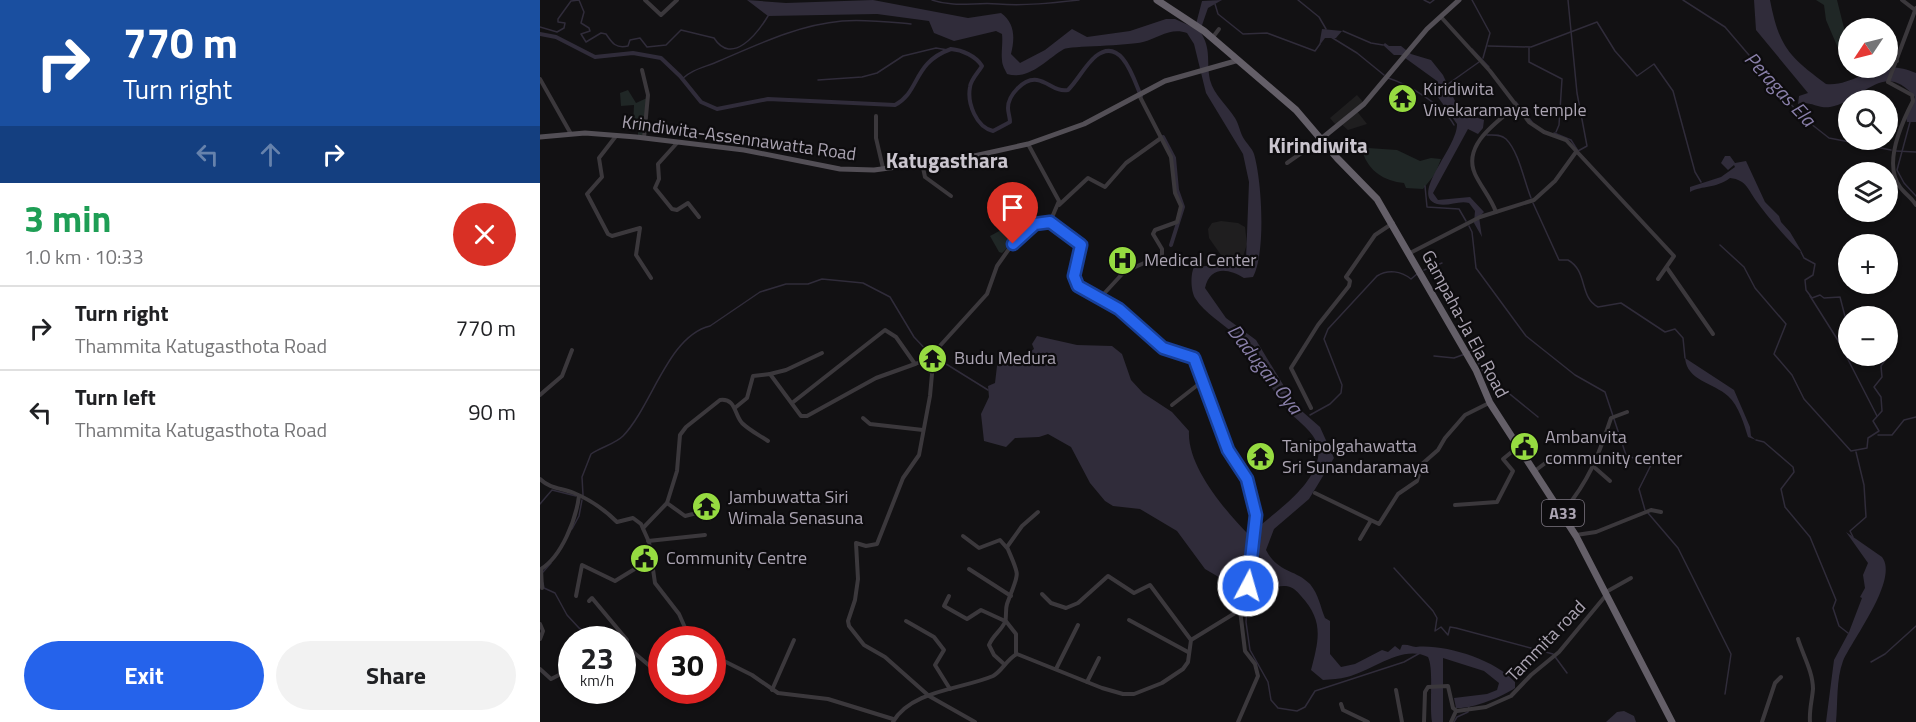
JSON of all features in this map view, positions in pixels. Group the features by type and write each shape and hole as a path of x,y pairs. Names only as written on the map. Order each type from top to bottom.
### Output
{"highway":[{"name":"Gampaha-Ja Ela Road","path":"1157,0 1202,30 1302,116 1377,199 1393,223 1466,353 1490,403 1536,470 1576,536 1672,722"}],"main road":[{"path":"1321,139 1364,104 1409,49 1440,16 1459,0"},
{"name":"Krindiwita-Assennawatta Road","path":"540,137 572,134 617,135 744,150 846,170 883,168 965,158 1028,144 1084,124 1165,81 1239,60"}],"street":[{"path":"645,0 660,15 677,0"},
{"path":"1898,60 1916,9 1902,0"},
{"path":"1440,16 1490,71 1535,128 1566,140 1674,256 1658,279"},
{"path":"1212,38 1219,29"},
{"path":"642,70 648,95 644,138"},
{"path":"1890,78 1888,82 1912,95 1913,101 1892,159 1896,179 1916,205"},
{"path":"540,79 572,134"},
{"path":"1100,298 1125,272 1162,255 1162,249 1153,234 1155,230 1177,222 1179,217 1181,206 1175,193 1172,156 1139,94"},
{"path":"1496,212 1472,165 1481,135 1516,106"},
{"path":"876,116 876,138 883,168"},
{"path":"617,135 599,158 602,177 586,194 608,234 612,236 640,228 636,255 651,278"},
{"path":"1050,222 1059,205 1088,178 1105,187 1126,163 1161,138"},
{"path":"1287,163 1321,139"},
{"path":"676,143 658,164 659,179 655,188 672,209 677,210 688,203 699,217"},
{"path":"1028,144 1059,205"},
{"path":"1410,253 1480,217 1532,201 1555,181 1576,152"},
{"path":"922,163 925,177 951,196"},
{"path":"770,374 798,414 807,416 876,378 928,359 982,301 1000,259 1035,224 1050,222 1081,245 1075,283 1138,323 1163,348 1192,355 1204,380 1228,450 1247,479 1256,515 1248,586 1240,610 1245,651 1255,664 1258,676 1238,722"},
{"path":"1311,408 1291,368 1318,325 1349,286 1350,281 1346,277 1375,235 1393,223"},
{"path":"1667,268 1713,334"},
{"path":"792,403 885,330 896,337 915,364"},
{"path":"540,394 562,376 572,350"},
{"path":"736,407 747,398 753,376 786,370 822,352"},
{"path":"928,359 932,374 930,396 919,455 903,478 877,544 866,546 856,543 857,593 848,621 849,626 864,645 885,657 929,696 966,720 975,722"},
{"path":"1172,405 1204,380"},
{"path":"643,528 668,502 677,471 680,435 720,400 728,400 736,407 740,420 768,441"},
{"path":"1315,493 1370,522 1379,524 1398,494 1417,481 1422,464 1438,450 1445,438 1466,414 1490,403"},
{"path":"1562,513 1577,495 1600,454 1611,418 1627,412"},
{"path":"863,418 870,424 923,430"},
{"path":"1455,505 1497,502 1513,471 1503,459 1520,446"},
{"path":"1536,470 1552,458"},
{"path":"1593,466 1610,481"},
{"path":"540,479 547,486 579,496 600,506 617,522 633,518 643,528 648,541 655,583 679,614 684,626"},
{"path":"542,588 541,569 548,564 570,528 579,496"},
{"path":"668,502 685,516 705,511 709,514"},
{"path":"1008,549 1022,526 1038,512"},
{"path":"1576,536 1596,532 1647,512 1661,512"},
{"path":"1360,539 1370,522"},
{"path":"648,541 705,535"},
{"path":"963,536 979,548 1000,540 1014,556 1018,576 1005,621 993,634 989,645 994,655 1004,664"},
{"path":"576,596 582,565 615,581 651,559"},
{"path":"969,569 1011,596"},
{"path":"1042,594 1051,603 1066,608 1078,603 1108,576 1134,593 1150,585 1191,640"},
{"path":"1607,593 1631,578"},
{"name":"Tammita road","path":"1456,711 1486,707 1511,696 1531,675 1559,652 1607,593"},
{"path":"949,597 944,606 967,619 981,610 1005,621 1016,634 1016,654"},
{"path":"589,601 592,598 616,626"},
{"path":"1016,654 1123,694 1145,691 1183,669 1188,662 1191,640 1240,610"},
{"path":"1129,620 1188,653"},
{"path":"906,621 934,637 944,650 935,665 950,689"},
{"path":"540,624 543,631 540,639"},
{"path":"1056,669 1078,625"},
{"path":"1798,639 1811,676 1813,690 1808,714 1810,722"},
{"path":"772,690 794,640"},
{"path":"726,662 752,675 772,690 828,699 893,721 929,696 995,675 1016,654"},
{"path":"1087,682 1099,658"},
{"path":"540,669 551,679 558,676"},
{"path":"1762,722 1775,684 1781,677"},
{"path":"1424,722 1425,692 1428,687 1448,686 1456,711 1451,722"},
{"path":"1396,690 1402,722"},
{"path":"1341,704 1343,710 1368,722"}],"shaded area":[{"path":"1816,0 1837,0 1842,18 1838,18 1838,48 1826,20 1824,5"},
{"path":"628,90 636,103 647,98 644,138 638,137 638,128 633,127 634,105 621,106 620,93"},
{"path":"1357,95 1363,102 1356,110 1367,124 1348,130 1340,123 1335,124 1330,118"},
{"path":"1368,148 1397,150 1420,161 1431,158 1441,159 1435,174 1423,189 1406,188 1404,183 1390,180 1373,170 1363,153"},
{"path":"1020,220 1029,226 1002,253 999,252 990,236"},
{"path":"1221,221 1238,223 1245,227 1247,244 1242,260 1237,261 1221,255 1209,238 1208,229 1212,223"}],"water":[{"name":"Dadugan Oya","path":"747,0 786,3 873,0 968,18 1001,13 1009,21 1013,31 1011,54 1020,63 1045,50 1072,29 1087,37 1130,31 1166,19 1175,19 1195,28 1202,1 1222,0 1208,8 1200,31 1207,50 1212,85 1235,118 1254,154 1261,198 1261,235 1260,251 1253,277 1244,278 1232,272 1220,271 1211,276 1205,288 1226,318 1256,340 1296,406 1320,427 1334,458 1309,499 1274,529 1266,550 1276,563 1304,579 1313,588 1325,618 1330,621 1330,654 1341,667 1355,664 1382,650 1388,652 1395,646 1400,650 1402,645 1440,648 1468,655 1495,666 1515,682 1515,688 1487,702 1456,708 1454,698 1487,694 1497,690 1499,683 1484,671 1443,658 1443,722 1432,722 1431,670 1428,657 1418,654 1398,656 1357,674 1323,680 1311,670 1318,631 1308,605 1293,588 1282,586 1255,590 1257,583 1271,583 1276,580 1272,579 1274,574 1267,574 1259,556 1258,537 1262,524 1287,503 1310,478 1318,458 1318,449 1313,436 1285,407 1242,343 1199,304 1194,295 1192,278 1194,267 1242,263 1246,260 1249,182 1243,154 1206,93 1194,44 1187,33 1175,31 1136,43 1064,49 1030,72 1015,75 1007,74 1003,66 1002,34 996,31 954,41 934,33 929,21 877,14 768,16"},
{"path":"1754,0 1770,0 1777,29 1787,49 1802,66 1826,84 1837,84 1856,78 1898,78 1898,68 1916,73 1916,122 1907,122 1906,117 1915,97 1904,86 1893,82 1883,82 1866,90 1838,90 1838,104 1830,107 1798,104 1799,96 1808,93 1756,30"},
{"path":"1322,29 1342,31 1336,38 1325,38 1319,46"},
{"path":"1385,43 1389,46 1401,46 1411,54 1431,60 1443,75 1460,112 1484,120 1483,128 1478,134 1468,129 1433,193 1438,200 1470,197 1484,212 1479,217 1482,237 1474,223 1475,211 1469,203 1441,205 1430,199 1428,191 1431,181 1450,145 1457,124 1435,93 1439,87 1437,81 1401,55 1394,55 1383,45"},
{"path":"1725,156 1730,156 1735,163 1746,161 1765,202 1779,216 1802,252 1792,244 1740,181 1730,178 1719,184 1690,192 1690,187 1721,177 1735,167 1734,165 1728,170 1721,163"},
{"path":"1037,336 1077,345 1112,346 1122,354 1131,380 1143,393 1172,412 1189,431 1190,444 1200,472 1228,512 1247,533 1245,580 1240,596 1222,579 1205,569 1177,531 1140,509 1113,506 1105,501 1090,483 1071,447 1048,434 1039,437 1015,438 1006,447 984,441 981,414 989,397 988,386 995,383 997,366 1003,357 1023,357 1034,349 1032,344"},
{"path":"1685,358 1734,390 1750,427 1751,436 1756,440 1748,437 1741,415 1732,400 1696,377 1687,366"},
{"path":"1846,532 1882,557 1886,567 1885,579 1873,608 1843,661 1838,683 1836,722 1826,722 1834,660 1849,632 1862,598 1860,597 1865,588 1863,575 1868,563"},
{"path":"1624,711 1634,716 1636,722 1606,722 1617,712"}],"waterway":[{"path":"540,27 557,32 564,28 565,23 558,22 558,19 571,1 579,0 584,12 581,23 590,31 581,34 586,42 601,33 606,34 612,43 620,47 628,46 630,40 640,38 647,47 666,45 681,30 714,38 721,46 728,49 744,44 768,16"},
{"path":"932,0 957,4 1018,5 1079,0"},
{"path":"1298,0 1319,17 1326,29"},
{"path":"1424,0 1430,3 1434,0"},
{"path":"1472,0 1490,33 1483,58"},
{"path":"1554,133 1571,140 1578,151 1587,146 1577,93 1568,0"},
{"name":"Peragas Ela","path":"1683,0 1725,27 1801,116 1829,138 1838,140"},
{"path":"1215,4 1218,14 1243,34 1267,33 1315,51 1320,44"},
{"path":"682,79 695,70 764,42 826,23 851,20 911,24"},
{"path":"1488,46 1531,47 1597,22 1615,51 1637,76 1654,64 1673,91 1695,172 1701,182"},
{"path":"1343,31 1371,43 1383,45"},
{"path":"540,34 556,37 595,57 633,53 661,58 680,76 701,102 717,109 768,99 895,105 909,92 929,62 951,49 968,54 982,66 971,84 969,93 971,107 977,120 993,131 1010,122 1009,103 1014,93 1022,85 1037,80 1059,90 1068,90 1092,60 1105,51 1113,52 1126,63 1141,96"},
{"path":"1331,37 1357,53 1384,75"},
{"path":"818,80 862,77 877,73 903,56 936,48 948,50"},
{"path":"1529,48 1529,62 1562,79 1559,125 1556,132"},
{"path":"1472,49 1489,67"},
{"path":"1448,84 1479,62"},
{"path":"1388,78 1425,97 1442,110 1454,125"},
{"path":"1516,102 1532,122"},
{"path":"1910,122 1897,170 1904,183 1916,196"},
{"path":"1487,135 1502,136 1511,145 1531,198"},
{"path":"1163,137 1174,158 1177,190 1183,207 1171,245"},
{"name":"Peragas Ela","path":"1896,151 1916,152"},
{"path":"1425,186 1427,207 1459,209 1466,221"},
{"path":"1533,203 1559,260 1568,260 1574,265 1592,303 1598,307 1621,303 1665,332 1675,329 1683,338 1685,358"},
{"path":"1469,226 1472,232 1476,268 1526,336 1575,375 1605,392 1626,455 1651,465 1639,489 1645,510"},
{"path":"1720,245 1744,267 1755,288 1786,324 1774,354 1792,375 1804,399 1851,451 1867,448 1868,438 1879,431 1873,421 1882,411 1881,397 1874,387 1882,377 1881,366"},
{"path":"1801,252 1804,258 1815,264 1813,275 1805,280 1806,290 1812,298 1820,295 1824,298 1840,297 1842,306"},
{"path":"1424,270 1442,263"},
{"path":"1310,415 1330,404 1341,393 1342,385 1324,339 1328,329 1377,276 1386,272 1394,272 1411,279 1417,274"},
{"path":"583,495 582,477 591,454 623,436 683,343 695,332 710,326 760,292 786,284 808,284 822,279 863,283 890,297 914,337 930,354 988,390"},
{"path":"1810,296 1839,342 1877,416"},
{"path":"1469,352 1472,351 1484,373 1538,417"},
{"path":"1434,356 1454,358 1465,354"},
{"path":"1878,435 1892,435 1904,420 1916,417"},
{"path":"1756,440 1764,442 1793,467 1794,472 1781,489 1785,507 1810,537 1836,600 1833,608 1839,626 1848,633"},
{"path":"1853,537 1850,531 1866,517 1864,485 1856,452"},
{"path":"540,504 552,490 576,496"},
{"path":"572,529 579,516 582,500"},
{"path":"1648,513 1678,548 1731,654 1725,694"},
{"path":"543,572 551,563"},
{"path":"1394,568 1433,611 1437,618 1435,631 1441,627 1448,635 1450,627 1456,628 1553,654 1567,673"},
{"path":"543,583 544,588 555,593 567,615 577,626"},
{"path":"1265,590 1251,598 1247,606 1246,622 1250,650 1268,682 1271,700 1278,708 1297,711 1305,707 1315,691 1404,662 1420,653"},
{"path":"1871,662 1885,654 1916,626"},
{"path":"1454,722 1457,717 1468,712 1469,705"}],"place":[{"name":"Kiridiwita Vivekaramaya temple","path":"1402,99"},
{"name":"Medical Center","path":"1123,260"},
{"name":"Budu Medura","path":"933,358"},
{"name":"Ambanvita community center","path":"1524,447"},
{"name":"Tanipolgahawatta Sri Sunandaramaya","path":"1261,456"},
{"name":"Jambuwatta Siri Wimala Senasuna","path":"707,507"},
{"name":"Community Centre","path":"645,558"}],"district":[{"name":"Kirindiwita","path":"1318,146"},
{"name":"Katugasthara","path":"947,161"}],"route":[{"path":"1013,244 1035,224 1050,222 1081,245 1082,249 1075,266 1074,276 1078,286 1119,309 1138,323 1163,348 1192,355 1197,361 1228,450 1247,479 1256,515 1248,586"}]}
